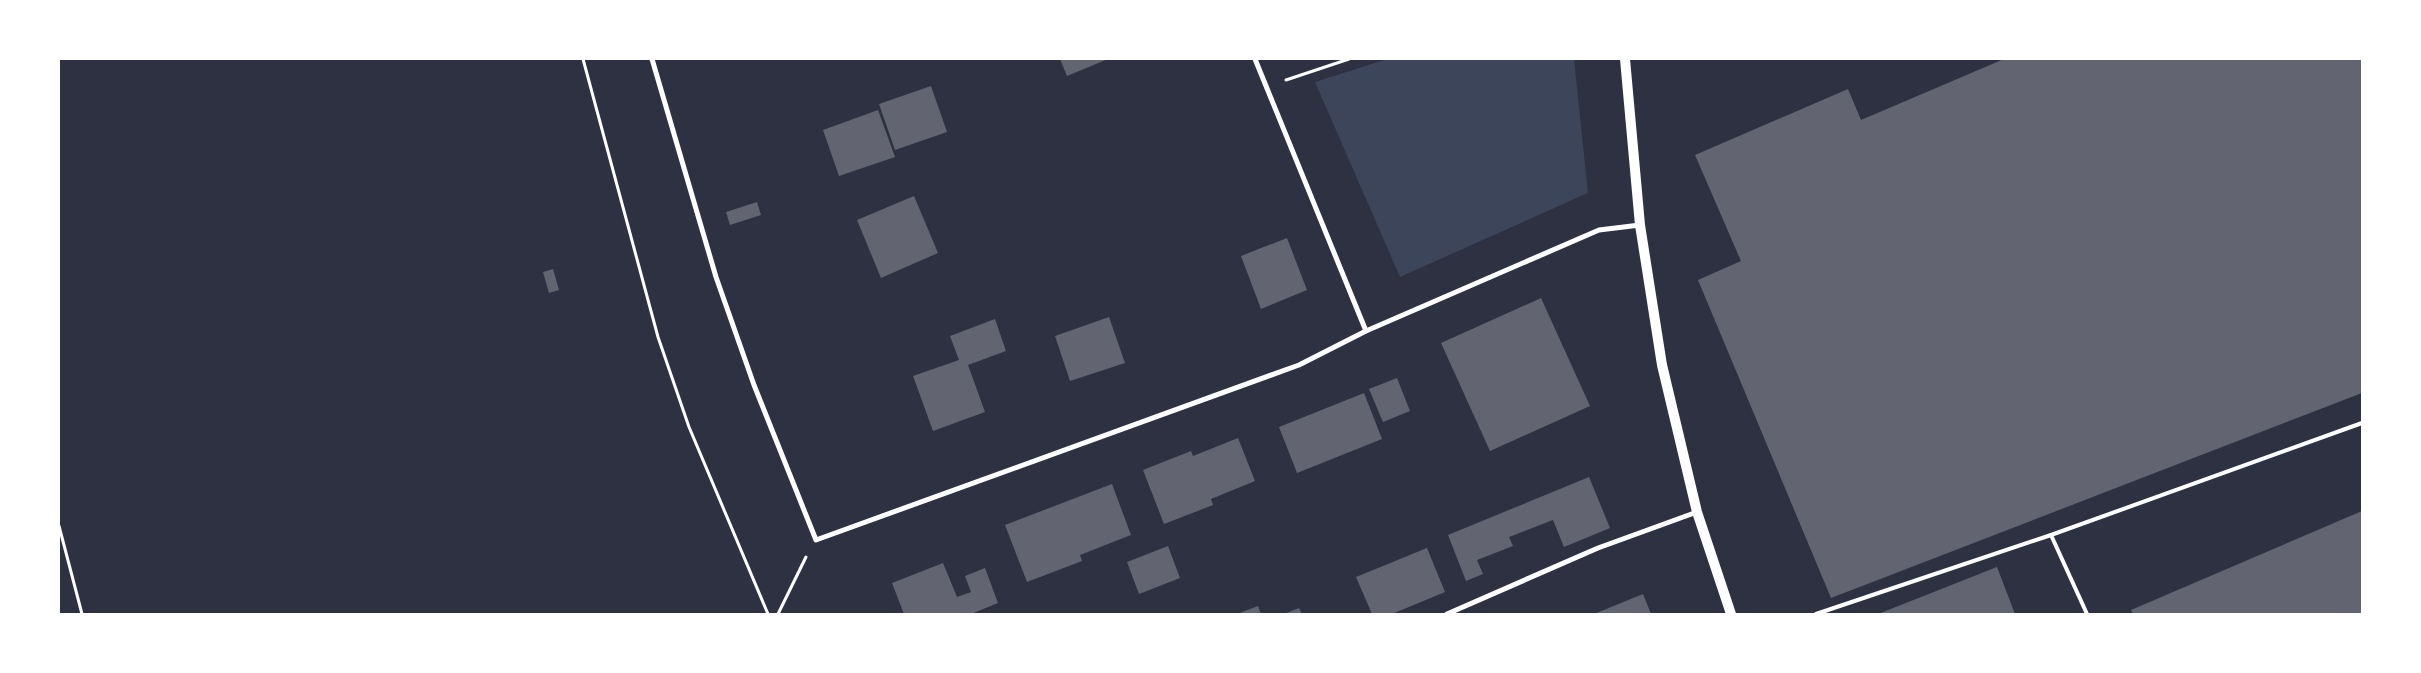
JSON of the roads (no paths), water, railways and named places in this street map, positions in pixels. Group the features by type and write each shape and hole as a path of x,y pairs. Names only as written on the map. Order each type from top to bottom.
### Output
{"main road":[{"path":"1625,59 1640,225 1662,365 1697,512 1731,614"}],"street":[{"path":"652,59 716,277 754,384 816,540 1299,365 1366,331 1599,230 1640,225"},
{"path":"1255,59 1366,331"},
{"path":"1447,614 1598,548 1697,512"}],"lane":[{"path":"1816,614 2051,535 2362,423"},
{"path":"2051,535 2087,614"}]}
